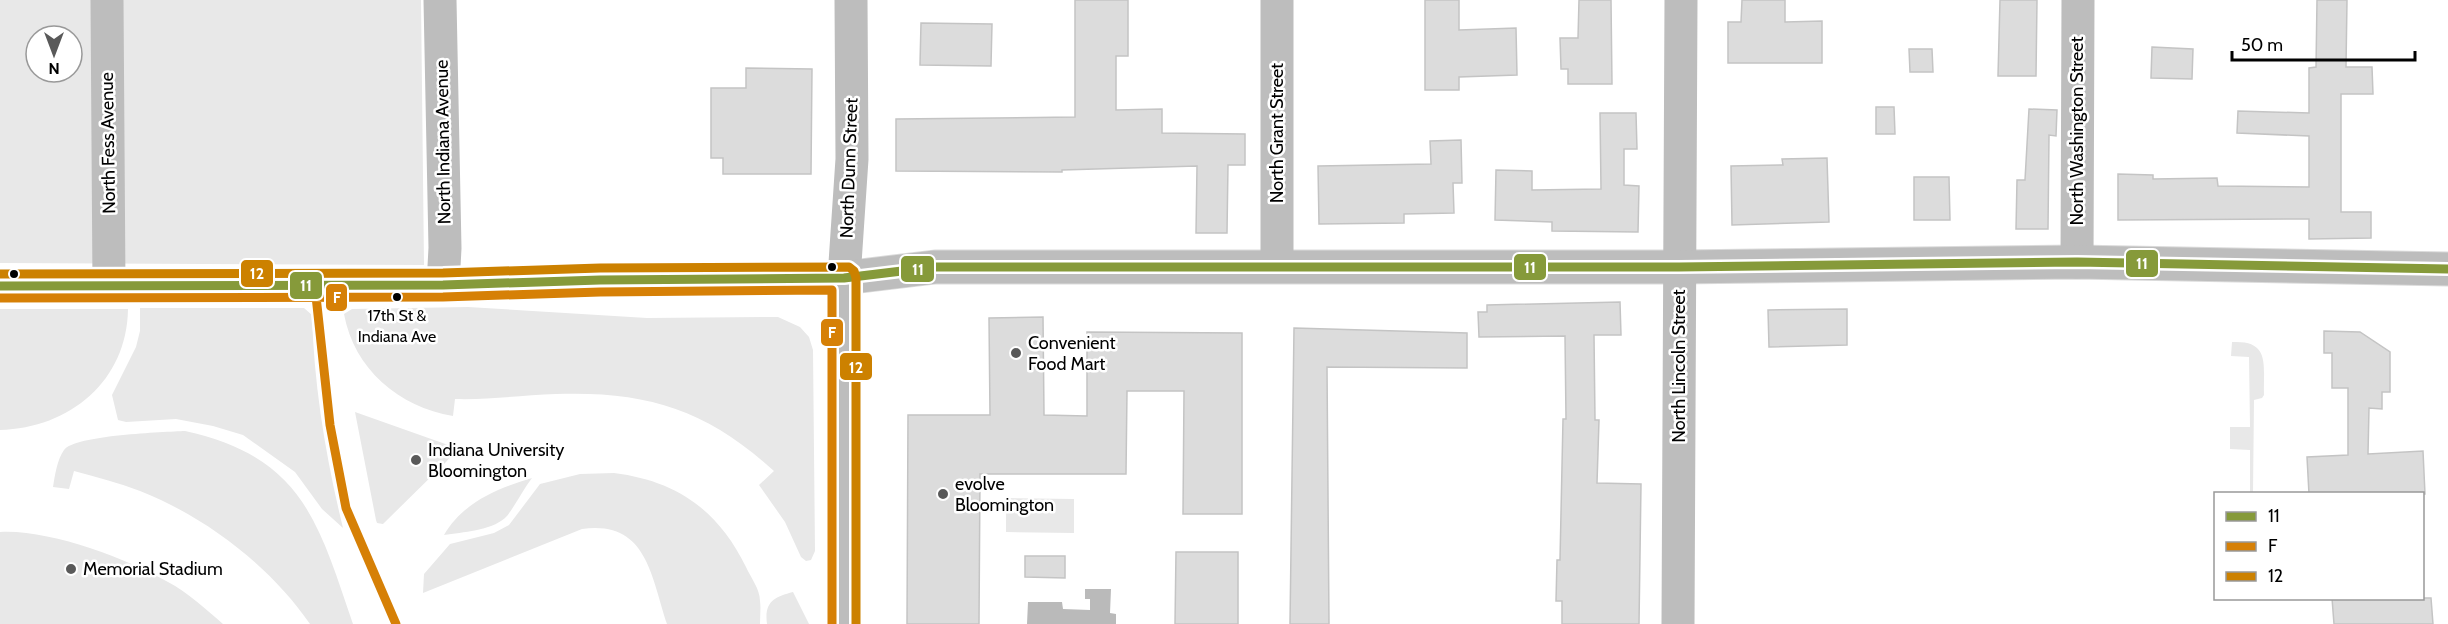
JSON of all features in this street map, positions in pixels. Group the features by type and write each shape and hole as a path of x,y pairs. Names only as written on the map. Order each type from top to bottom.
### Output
{"main road":[{"name":"North Fess Avenue","path":"107,0 109,286"},
{"name":"North Indiana Avenue","path":"440,0 445,248 443,285"},
{"name":"North Dunn Street","path":"844,624 844,278 852,159 851,0"},
{"name":"North Grant Street","path":"1277,0 1277,266"},
{"name":"North Lincoln Street","path":"1678,624 1681,0"},
{"name":"North Washington Street","path":"2077,262 2078,0"},
{"path":"0,286 443,285 600,280 844,278 935,267 1679,267 2077,262 2448,268"}],"shaded area":[{"path":"0,0 421,0 424,265 0,263"},
{"path":"468,307 647,318 778,317 800,327 809,337 813,350 815,551 811,560 806,561 801,557 785,522 759,485 774,471 724,432 674,408 619,396 556,394 455,399 453,416 433,411 397,394 369,368 349,334 344,314 352,309"},
{"path":"140,308 304,308 312,315 315,369 322,422 343,528 322,509 295,472 243,435 176,419 126,422 118,420 112,395 136,347 140,331"},
{"path":"0,309 128,309 125,335 117,358 106,378 90,396 71,410 49,420 26,427 0,430"},
{"path":"2232,342 2245,342 2259,350 2264,365 2264,395 2254,400 2253,492 2250,492 2250,450 2230,449 2230,427 2250,427 2249,357 2231,356"},
{"path":"355,412 451,446 451,456 446,462 383,524 377,523 376,520"},
{"path":"185,431 225,443 256,458 281,477 300,499 316,525 329,554 353,624 310,624 276,582 256,563 212,529 165,502 132,488 74,471 69,489 53,487 60,458 64,450 71,445 121,435"},
{"path":"614,473 637,477 676,491 709,514 735,547 757,588 760,597 760,624 667,624 643,555 633,542 620,533 604,529 582,529 423,593 424,574 450,544 494,533 509,525 540,484 580,474"},
{"path":"532,478 505,518 499,522 476,530 444,535 452,523 471,505 507,486"},
{"path":"1006,498 1074,499 1074,533 1006,532"},
{"name":"Memorial Stadium","path":"0,532 19,532 63,540 131,564 175,586 223,624 0,624"},
{"path":"1085,589 1111,589 1110,613 1116,614 1116,624 1027,624 1028,602 1062,602 1063,609 1090,610 1090,599 1085,599"},
{"path":"793,592 809,624 767,624 767,610 772,602 780,596"}],"building":[{"path":"1075,0 1128,0 1128,56 1116,56 1116,110 1162,109 1162,133 1245,134 1245,165 1228,165 1227,233 1196,233 1197,166 1062,170 1062,172 896,171 896,119 1075,117"},
{"path":"1425,0 1459,0 1459,30 1516,28 1517,75 1459,77 1459,90 1425,90"},
{"path":"1579,0 1611,0 1612,84 1568,84 1568,69 1561,69 1560,38 1578,38"},
{"path":"1742,0 1785,0 1785,22 1822,21 1822,63 1728,63 1728,22 1741,22"},
{"path":"2000,0 2037,0 2036,76 1998,76"},
{"path":"2317,0 2347,0 2346,67 2372,67 2373,94 2341,94 2341,212 2371,212 2371,238 2309,239 2309,219 2118,220 2118,174 2153,175 2153,179 2217,178 2218,186 2309,187 2309,136 2237,133 2238,111 2309,113 2309,68 2316,67"},
{"path":"921,23 992,24 991,66 920,65"},
{"path":"2152,47 2193,49 2192,79 2151,78"},
{"path":"1909,49 1932,49 1933,72 1910,72"},
{"path":"746,68 812,69 811,174 723,174 723,158 711,158 711,88 746,88"},
{"path":"1876,107 1894,107 1895,134 1876,134"},
{"path":"2029,109 2057,110 2056,136 2049,135 2048,229 2016,229 2017,180 2025,180"},
{"path":"1600,113 1636,113 1637,149 1624,149 1624,185 1639,186 1638,232 1552,231 1552,222 1495,220 1496,170 1532,171 1532,190 1601,189"},
{"path":"1461,140 1462,183 1453,183 1454,213 1404,214 1404,223 1319,224 1318,166 1431,164 1430,141"},
{"path":"1827,158 1829,222 1732,225 1731,166 1783,165 1782,159"},
{"path":"1914,177 1949,177 1950,220 1914,220"},
{"path":"1620,302 1621,335 1594,335 1595,420 1599,420 1597,483 1641,484 1639,624 1562,624 1562,601 1556,601 1557,560 1560,560 1563,419 1566,419 1565,336 1479,337 1478,312 1487,312 1487,305"},
{"path":"1847,309 1847,345 1769,347 1768,310"},
{"name":"evolve Bloomington","path":"1043,317 1044,415 1087,416 1087,332 1242,333 1242,514 1183,514 1184,391 1127,391 1126,474 980,474 979,624 907,624 908,415 990,415 989,318"},
{"path":"1294,328 1467,333 1467,368 1327,367 1329,624 1290,624"},
{"path":"2324,331 2360,332 2390,352 2390,392 2382,392 2382,409 2369,408 2368,454 2423,451 2425,494 2424,492 2309,492 2307,457 2348,455 2348,388 2332,388 2332,353 2324,353"},
{"path":"1176,552 1238,552 1238,624 1175,624"},
{"path":"1025,556 1065,556 1065,578 1025,577"},
{"path":"2424,598 2431,598 2433,624 2334,624 2332,600 2424,600"}],"transit line":[{"name":"11","path":"0,286 443,285 600,280 844,278 935,267 1679,267 2077,262 2448,269"},
{"name":"12","path":"0,274 443,273 600,268 849,267 854,271 856,278 856,624"},
{"name":"F","path":"315,287 330,425 346,508 396,624"},
{"name":"F","path":"0,298 443,297 600,292 832,290 832,624"}],"place":[{"name":"17th St & Indiana Ave","path":"397,297"},
{"name":"Convenient Food Mart","path":"1016,353"},
{"name":"Indiana University Bloomington","path":"416,460"},
{"name":"evolve Bloomington","path":"943,494"},
{"name":"Memorial Stadium","path":"71,569"}]}
